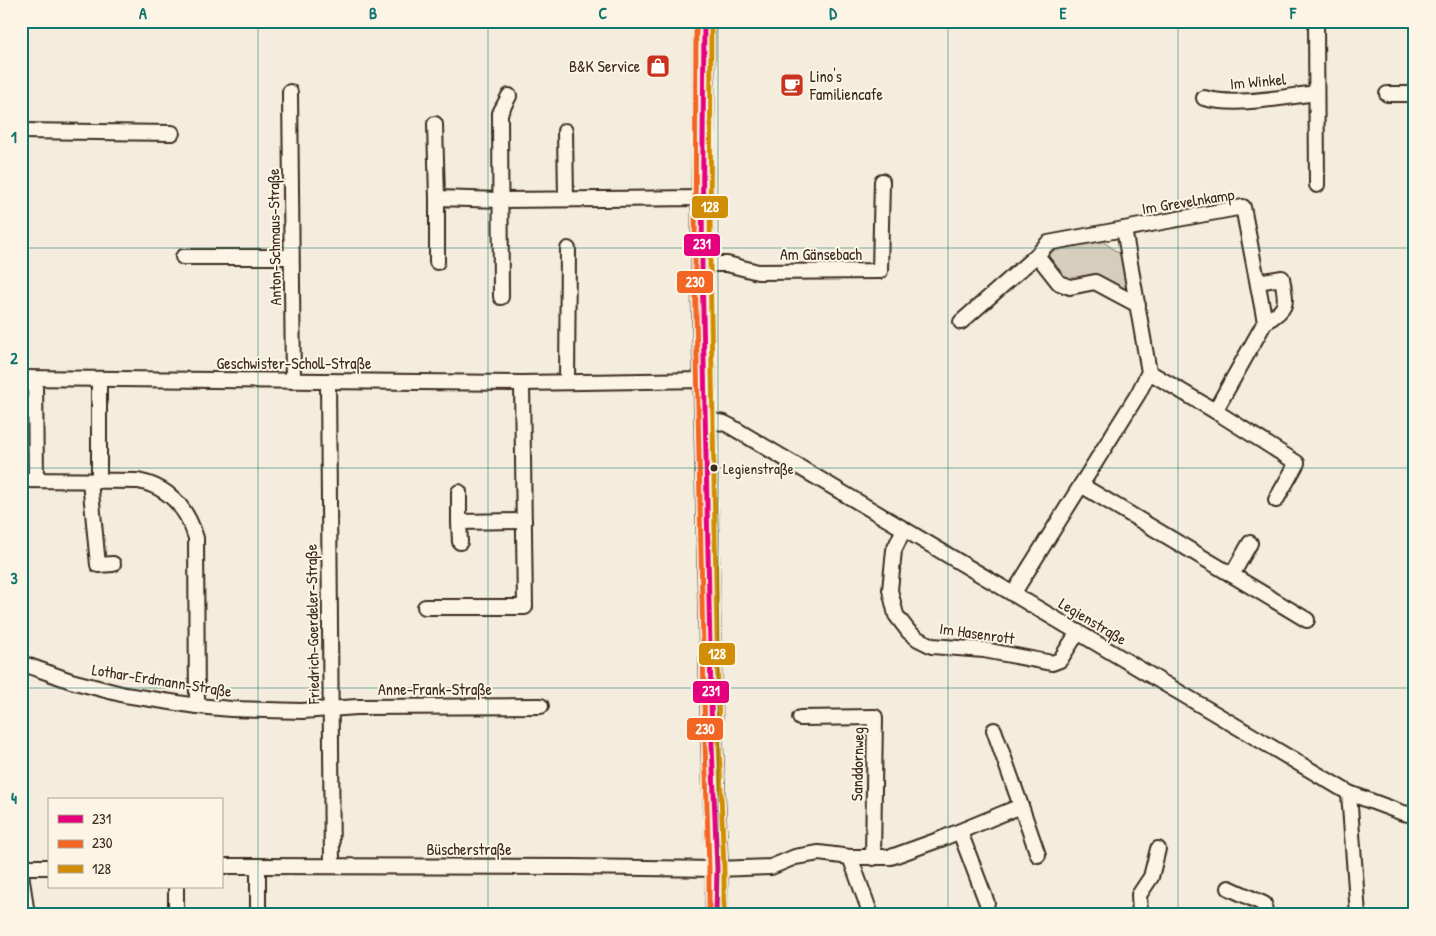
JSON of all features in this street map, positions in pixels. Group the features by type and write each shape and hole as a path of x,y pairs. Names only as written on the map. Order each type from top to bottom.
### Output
{"street":[{"path":"704,21 702,264 712,744 717,869 716,915"},
{"path":"1316,21 1317,185"},
{"name":"Anton-Schmaus-Straße","path":"290,92 293,381"},
{"name":"Im Winkel","path":"1204,98 1215,101 1249,101 1316,92"},
{"path":"1387,94 1415,94"},
{"path":"501,297 500,113 509,96"},
{"path":"435,124 437,262"},
{"path":"21,131 172,133"},
{"path":"565,132 566,199"},
{"name":"Am Gänsebach","path":"702,264 727,264 758,272 880,271 882,180"},
{"path":"437,198 500,200 702,198"},
{"name":"Im Grevelnkamp","path":"961,322 1048,243 1242,207 1265,322"},
{"name":"Im Grevelnkamp","path":"1124,229 1149,372"},
{"path":"567,382 568,249"},
{"path":"1036,255 1059,283 1070,287 1095,282 1138,304"},
{"path":"183,257 291,256"},
{"path":"1215,411 1265,322 1279,314 1286,302 1282,278 1258,282"},
{"path":"1013,594 1138,394 1149,372 1297,463 1276,500"},
{"path":"28,378 36,480"},
{"name":"Geschwister-Scholl-Straße","path":"28,378 522,383 704,380"},
{"path":"99,380 95,481 98,565 113,564"},
{"name":"Friedrich-Goerdeler-Straße","path":"328,381 332,866"},
{"path":"425,608 525,606 522,383"},
{"name":"Legienstraße","path":"706,420 724,423 1349,793 1404,813 1415,815"},
{"path":"21,480 138,481 149,483 169,494 178,502 189,518 196,538 197,706"},
{"path":"1081,485 1307,620"},
{"path":"459,492 460,542"},
{"path":"459,522 524,521"},
{"name":"Im Hasenrott","path":"904,529 892,559 891,596 896,615 902,624 918,639 932,646 984,650 1052,663 1060,660 1078,632"},
{"path":"1232,575 1250,543"},
{"name":"Lothar-Erdmann-Straße","path":"21,663 49,675 124,695 197,706 270,711 330,709"},
{"name":"Anne-Frank-Straße","path":"330,709 357,707 541,706"},
{"name":"Sanddornweg","path":"800,718 875,717 873,858"},
{"path":"994,730 1038,855"},
{"path":"1349,793 1358,915"},
{"path":"717,869 771,867 794,857 820,853 850,857 891,857 960,832 1021,806"},
{"path":"960,832 987,903"},
{"path":"1140,915 1139,894 1151,876 1158,849"},
{"path":"850,857 871,915"},
{"name":"Büscherstraße","path":"222,866 717,869"},
{"path":"258,866 258,915"},
{"path":"21,868 48,867"},
{"path":"21,873 27,915"},
{"path":"176,888 176,915"},
{"path":"1229,888 1264,904 1265,915"}],"shaded area":[{"path":"1100,239 1125,258 1131,293 1070,283 1063,280 1045,259 1060,245"}],"transit line":[{"name":"230","path":"696,21 695,264 709,915"},
{"name":"231","path":"704,21 702,264 712,744 717,869 716,915"},
{"name":"128","path":"711,21 710,264 724,915"}],"place":[{"name":"B&K Service","path":"658,66"},
{"name":"Lino's Familiencafe","path":"792,85"},
{"name":"Legienstraße","path":"714,468"}]}
